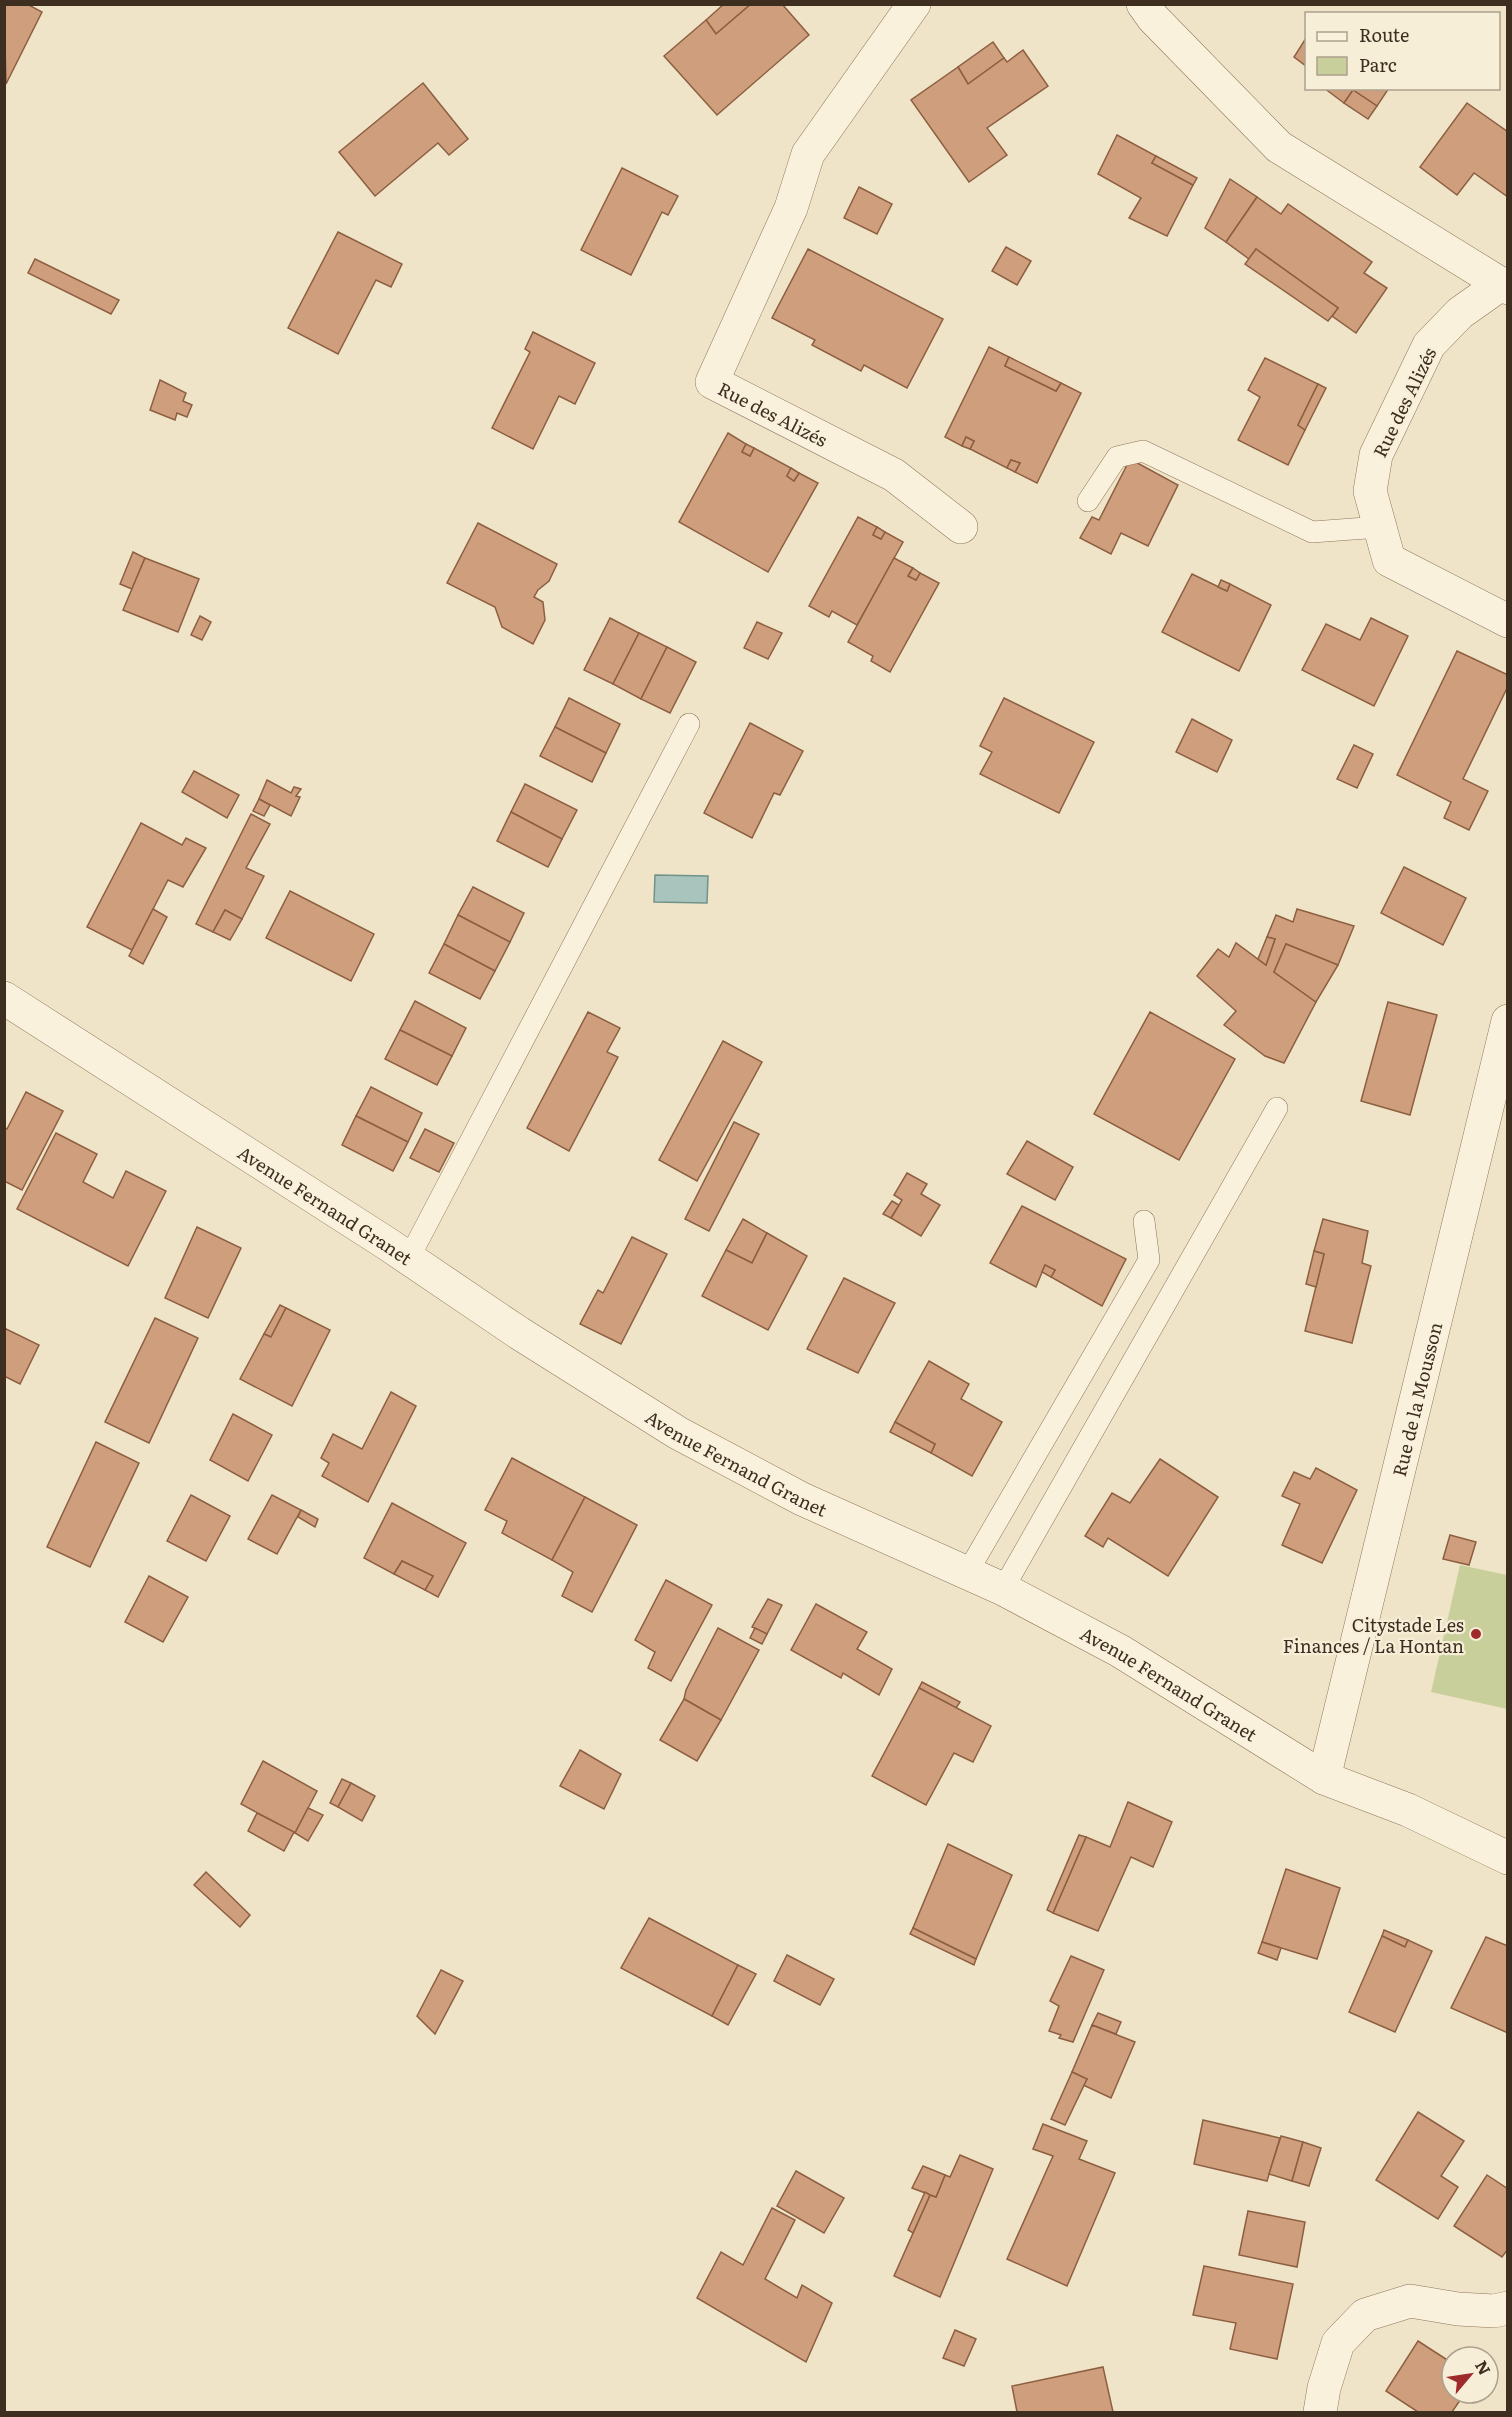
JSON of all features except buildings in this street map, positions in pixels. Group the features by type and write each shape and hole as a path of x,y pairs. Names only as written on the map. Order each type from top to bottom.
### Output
{"street":[{"name":"Rue des Alizés","path":"914,4 808,154 791,208 712,382 894,475 961,527"},
{"name":"Rue des Alizés","path":"1148,11 1279,147 1504,286 1460,314 1429,345 1376,455 1370,491 1389,560 1508,621"},
{"name":"Avenue Fernand Granet","path":"4,998 678,1434 802,1499 1003,1589 1120,1651 1324,1778 1408,1810 1508,1858"},
{"name":"Rue de la Mousson","path":"1324,1778 1508,1021"},
{"path":"1320,2412 1324,2388 1338,2343 1365,2315 1410,2301 1458,2309 1494,2311 1508,2308"}],"lane":[{"path":"1088,501 1117,457 1143,451 1312,532 1380,527"},
{"path":"409,1258 689,723"},
{"path":"1003,1589 1277,1108"},
{"path":"967,1573 1149,1260 1144,1221"}],"green space":[{"name":"Citystade Les Finances / La Hontan","path":"1460,1565 1507,1575 1507,1709 1431,1692"}],"water":[{"path":"655,875 708,876 707,903 654,902"}],"place":[{"name":"Citystade Les Finances / La Hontan","path":"1476,1634"}]}
